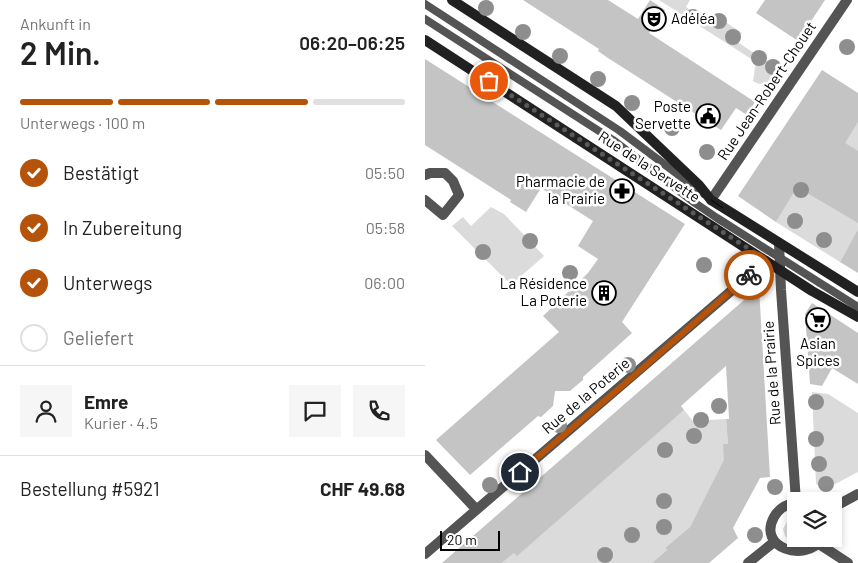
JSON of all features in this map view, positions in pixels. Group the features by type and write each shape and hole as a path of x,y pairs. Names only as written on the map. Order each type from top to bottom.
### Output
{"main road":[{"name":"Rue de la Servette","path":"452,0 616,106 699,185 711,200 858,292"},
{"name":"Rue de la Servette","path":"425,40 812,291 858,317"}],"street":[{"name":"Rue Jean-Robert-Chouet","path":"711,200 847,0"},
{"path":"425,175 445,173 453,181 459,194 443,215 425,200"},
{"name":"Rue de la Prairie","path":"779,243 795,492"},
{"name":"Rue de la Poterie","path":"425,554 766,260"},
{"path":"425,455 477,509"},
{"path":"842,503 858,494"},
{"path":"787,506 782,508 775,516 771,526 774,542 779,549 798,559 815,547"},
{"path":"748,563 774,542"},
{"path":"827,547 848,563"}],"lane":[{"path":"425,4 620,130 711,200"},
{"path":"425,19 613,140 695,203 858,307"}],"shaded area":[{"path":"659,0 690,0 686,7 713,26 718,17 742,33 736,41 778,69 770,82 759,84 753,81 756,62"},
{"path":"858,122 858,229 840,262 776,222 796,188 791,184"},
{"path":"491,207 504,214 544,256 511,285 452,226 463,217 471,226"},
{"path":"812,392 828,394 858,413 858,472 824,490 816,484"},
{"path":"684,410 693,421 726,419 728,444 723,444 723,448 728,449 729,453 690,527 665,548 667,550 652,563 502,563"},
{"path":"787,522 787,538 785,536 783,529"}],"building":[{"path":"523,0 608,0 638,19 650,0 665,10 649,33 755,102 747,115 736,108 721,130 608,58 598,51 599,49"},
{"path":"765,0 825,0 798,41 756,13"},
{"path":"425,59 685,224 622,322 632,333 570,391 555,391 553,406 541,417 538,416 470,475 436,440 559,332 543,316 588,273 598,259 578,246 593,221 541,188 526,212 510,202 511,200 425,145"},
{"path":"822,70 858,93 858,122 845,143 858,151 858,223 797,187 776,222 738,196"},
{"path":"858,229 858,273 840,262"},
{"path":"759,287 770,477 760,478 733,528 738,538 709,563 652,563 667,550 665,548 690,527 724,460 723,444 728,444 726,419 729,419 726,366 681,406 684,410 517,556 514,553 502,563 442,563"},
{"path":"812,303 858,333 858,384 832,368 822,386 810,384 805,314"}],"tram line":[{"path":"711,200 723,208"}],"way so far":[{"path":"489,81 766,260 749,275"}],"place":[{"name":"Adéléa","path":"654,19"},
{"name":"Poste Servette","path":"708,116"},
{"name":"Pharmacie de la Prairie","path":"622,191"},
{"name":"La Résidence La Poterie","path":"604,293"},
{"name":"Asian Spices","path":"818,320"}],"route":[{"path":"520,472 749,275"}]}
